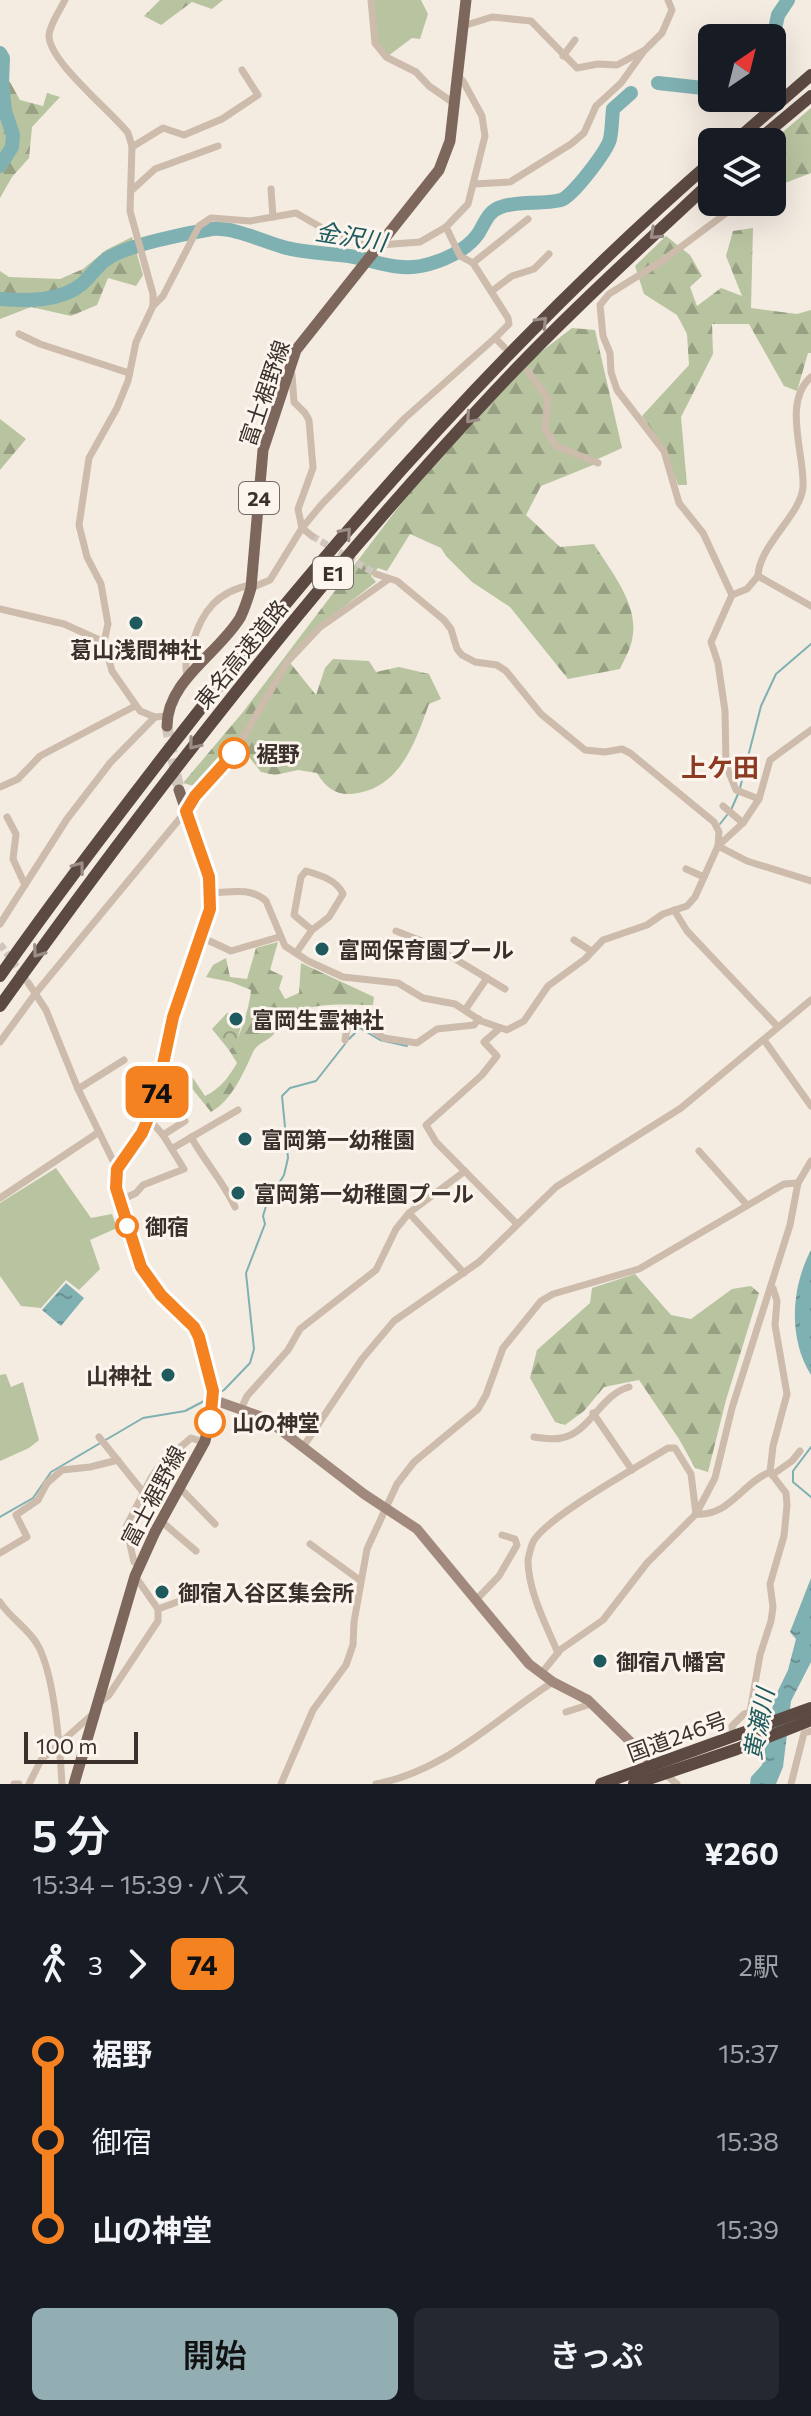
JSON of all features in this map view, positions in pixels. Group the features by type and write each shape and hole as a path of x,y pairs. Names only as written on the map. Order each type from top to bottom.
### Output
{"highway":[{"path":"750,128 811,75"},
{"path":"773,128 811,96"},
{"name":"東名高速道路","path":"0,976 209,697 370,506 422,447 555,309 698,174"},
{"name":"東名高速道路","path":"0,1006 152,798 329,578 496,390 698,194"},
{"name":"国道246号","path":"735,1743 811,1708"},
{"name":"国道246号","path":"601,1784 659,1769 811,1720"},
{"name":"国道246号","path":"634,1784 659,1769"}],"main road":[{"name":"富士裾野線","path":"163,720 188,678 239,619 251,587 263,450 288,369 303,338 439,170 450,141 466,0"},
{"path":"117,1169 149,1119 155,1102 173,1017 201,937 211,893 209,877 179,790"},
{"name":"富士裾野線","path":"74,1784 137,1570 204,1442 214,1400 194,1327 161,1295 141,1267 119,1201 117,1169"}],"street":[{"path":"65,0 49,35 54,50 91,96 128,133 132,147 130,211 153,294 153,306"},
{"path":"371,0 375,43 386,57 416,72 429,86 455,104"},
{"path":"474,184 510,182 584,133 596,106 621,83 644,51 662,33 672,10 668,0"},
{"path":"463,26 492,17 531,21 573,66 581,68 598,64 617,65 644,51"},
{"path":"563,56 575,40"},
{"path":"132,147 163,128 184,135 211,125 258,95 242,70"},
{"path":"163,720 145,714 135,706 112,671 104,642 108,624 101,584 87,557 79,525 89,458 117,408 136,342 153,306 163,296 204,222 218,217 250,221 296,213 336,236 376,250 420,242 446,227 468,204 485,127 458,76"},
{"path":"131,191 155,169 218,146"},
{"path":"271,189 273,217"},
{"path":"722,216 662,261 609,294 600,305 603,336 610,353 611,372 617,390 664,451 679,503 703,533 732,595"},
{"path":"473,263 528,219"},
{"path":"188,678 185,666 196,627 215,600 238,587 251,587 270,580 302,528 405,418 510,321 473,263 460,256 446,227"},
{"path":"492,291 512,276 534,269 549,254"},
{"path":"19,334 40,344 129,373"},
{"path":"495,338 504,347"},
{"path":"288,369 292,374 294,402 309,420 314,458 298,509 302,528 312,536"},
{"path":"528,371 548,399 545,429 556,446 598,463"},
{"path":"759,799 736,790 726,765 725,711 718,663 711,642 732,595 747,589 758,576 763,557 803,491 796,437 797,416 801,388 811,377"},
{"path":"376,574 397,581 444,620 462,655 475,662 497,665 506,671 541,714 585,750 605,752 622,749 630,753 717,826 718,846"},
{"path":"758,576 811,606"},
{"path":"0,1042 195,796 234,753 288,661 319,628 389,579"},
{"path":"0,609 64,624 104,642"},
{"path":"0,787 18,779 40,756 135,706"},
{"path":"0,924 67,819 110,763 163,720"},
{"path":"211,893 245,891 260,896 266,901 285,946 326,970 343,977 398,983 423,998 455,1004 479,1019 507,1030 517,1027 534,1009 548,986 585,959 603,940 647,925 687,906 695,897 718,846 743,823 759,799 770,760 811,730"},
{"path":"723,806 743,823"},
{"path":"7,817 16,834 13,859 25,885"},
{"path":"718,846 747,861 811,881"},
{"path":"686,869 704,877"},
{"path":"296,953 312,930 329,917 343,894 340,887 321,875 306,871 301,877 294,915 312,930"},
{"path":"674,910 687,931 778,1027"},
{"path":"396,931 422,940 505,989"},
{"path":"201,937 231,951 279,937"},
{"path":"574,940 591,951"},
{"path":"465,1010 487,978"},
{"path":"29,984 46,1010 78,1089 117,1169"},
{"path":"303,1447 379,1337 394,1321 479,1262 556,1187 681,1108 811,1000"},
{"path":"345,1040 348,1024 353,1020 359,1020 392,1041 417,1043 434,1030 474,1025 479,1019"},
{"path":"500,1028 484,1042 497,1056 482,1075 426,1125 436,1142 517,1224"},
{"path":"764,1040 811,1106"},
{"path":"78,1089 124,1060"},
{"path":"173,1148 238,1110"},
{"path":"119,1201 136,1193 143,1185 184,1169 173,1148 149,1119"},
{"path":"163,1135 185,1121"},
{"path":"0,1198 99,1132"},
{"path":"191,1137 235,1207"},
{"path":"699,1151 747,1205"},
{"path":"541,1674 558,1653 603,1620 647,1563 696,1514 715,1478 732,1408 790,1225 798,1183 811,1161"},
{"path":"241,1409 247,1396 288,1350 300,1329 376,1270 396,1229 409,1213 465,1171"},
{"path":"281,1784 313,1710 346,1665 353,1645 367,1549 397,1484 414,1462 478,1409 503,1348 547,1296 639,1269 784,1184 798,1183"},
{"path":"409,1213 464,1273"},
{"path":"735,1743 732,1726 750,1712 753,1700 760,1655 771,1621 770,1584 784,1536 786,1493 771,1474 773,1446 787,1394 775,1325 777,1301 772,1286"},
{"path":"534,1437 561,1438 576,1432 608,1396 629,1387"},
{"path":"214,1400 265,1418 417,1529 521,1656 541,1674 591,1704 677,1784"},
{"path":"593,1413 632,1470"},
{"path":"99,1437 143,1492"},
{"path":"29,1784 41,1760 109,1695 158,1621 158,1609 137,1570 126,1527 161,1464 191,1438 204,1442"},
{"path":"558,1653 544,1621 530,1571 528,1558 534,1541 573,1508 668,1448 675,1448 691,1474 696,1514"},
{"path":"696,1514 717,1512 757,1478 771,1474 792,1461 800,1451"},
{"path":"0,1553 27,1537 16,1515 38,1500 51,1478 65,1469 118,1460"},
{"path":"179,1487 215,1524"},
{"path":"161,1521 196,1551"},
{"path":"476,1600 499,1576 517,1545 515,1539 502,1535"},
{"path":"310,1544 361,1581"},
{"path":"158,1609 188,1598"},
{"path":"0,1602 40,1648 59,1743 62,1784"},
{"path":"376,1784 411,1776 467,1744 491,1729 514,1707 553,1682"},
{"path":"566,1712 591,1704"},
{"path":"791,1784 804,1733 811,1731"}],"green space":[{"path":"160,0 223,0 212,9 192,2 161,25 144,16"},
{"path":"372,0 421,0 428,14 420,39 412,38 388,56 378,43"},
{"path":"0,64 20,100 43,106 47,93 60,97 32,127 29,158 12,177 0,198"},
{"path":"811,108 811,173 786,183 786,129"},
{"path":"753,228 751,308 797,314 811,310 811,353 808,353 797,391 784,386 749,324 712,324 713,354 681,417 687,485 678,485 664,447 642,416 689,365 687,334 677,315 644,294 635,266 666,236 690,255 702,276 690,287 697,306 721,288 742,296 726,256 733,231"},
{"path":"132,237 143,275 136,286 108,278 97,305 71,316 31,307 0,319 0,271 9,277 60,279 83,269 106,250"},
{"path":"572,328 595,330 622,448 598,459 598,463 541,486 526,515 560,547 594,544 616,577 628,602 633,627 631,644 620,669 568,679 510,607 472,582 441,548 410,534 387,571 378,568 371,576 376,582 316,628 287,659 316,695 325,668 333,659 369,661 376,672 399,667 429,674 441,699 429,704 412,746 396,771 373,789 339,793 329,788 317,773 298,770 275,775 261,772 238,743 201,788 183,783 243,712 409,493 529,361"},
{"path":"0,419 26,439 0,470"},
{"path":"278,942 270,970 283,976 279,988 285,999 299,993 301,963 374,997 373,1005 318,1006 288,1017 272,1036 255,1049 231,1094 211,1112 190,1086 173,1075 179,1072 191,1075 205,1096 224,1082 237,1063 229,1050 241,1031 251,990 206,977 213,965 226,958 230,977 247,979 256,948"},
{"path":"227,1013 233,1014 230,1020 237,1026 242,1021 236,1045 229,1050 212,1029"},
{"path":"56,1168 91,1218 112,1214 117,1228 90,1240 100,1269 79,1290 66,1280 41,1308 21,1306 0,1276 0,1203"},
{"path":"635,1274 671,1315 691,1319 732,1289 751,1286 759,1293 726,1400 708,1472 695,1468 639,1380 604,1387 584,1411 565,1425 555,1422 530,1378 537,1350 590,1303 592,1288"},
{"path":"6,1374 11,1387 23,1382 39,1440 0,1461 0,1375"}],"water":[{"path":"811,1250 811,1375 798,1345 795,1313 799,1280"},
{"path":"66,1283 84,1298 61,1326 42,1310"},
{"path":"811,1578 811,1662 791,1701 783,1767 776,1784 750,1784 751,1777 762,1765 774,1699 788,1670 796,1639 790,1632"}],"waterway":[{"name":"金沢川","path":"776,24 788,0"},
{"path":"0,53 3,58 5,111 13,135 12,147 0,166"},
{"name":"金沢川","path":"658,83 698,87"},
{"name":"金沢川","path":"0,299 32,300 64,294 82,284 104,261 116,254 158,240 212,229 239,232 291,249 349,256 394,266 412,267 437,262 467,246 497,209 566,197 581,183 603,153 610,139 613,109 631,93"},
{"path":"740,788 761,706 776,674 811,644"},
{"path":"731,810 738,794"},
{"path":"720,824 727,815"},
{"path":"349,1039 360,1028 380,1040 407,1046"},
{"path":"217,1394 250,1363 254,1349 246,1273 265,1224 263,1216 267,1203 284,1175 288,1158 282,1096 290,1088 316,1081 345,1044"},
{"path":"0,1517 33,1498 51,1472 143,1418 185,1411 208,1399"},
{"path":"811,1447 793,1471 793,1482 811,1497"}],"tunnel":[{"path":"312,536 376,574"},
{"path":"167,726 179,790"},
{"path":"0,944 29,984"}],"bus line":[{"name":"74","path":"210,1422 213,1391 199,1337 194,1327 161,1295 141,1267 116,1188 117,1169 142,1133 155,1102 173,1017 210,909 209,877 186,811 195,796 234,753"}],"place":[{"name":"葛山浅間神社","path":"136,623"},
{"name":"裾野","path":"234,753"},
{"name":"富岡保育園プール","path":"322,949"},
{"name":"富岡生霊神社","path":"236,1019"},
{"name":"富岡第一幼稚園","path":"245,1139"},
{"name":"富岡第一幼稚園プール","path":"238,1193"},
{"name":"御宿","path":"127,1226"},
{"name":"山神社","path":"168,1375"},
{"name":"山の神堂","path":"210,1422"},
{"name":"御宿入谷区集会所","path":"162,1592"},
{"name":"御宿八幡宮","path":"600,1661"}],"district":[{"name":"上ケ田","path":"720,766"}],"water label":[{"name":"黄瀬川","path":"758,1724"}]}
